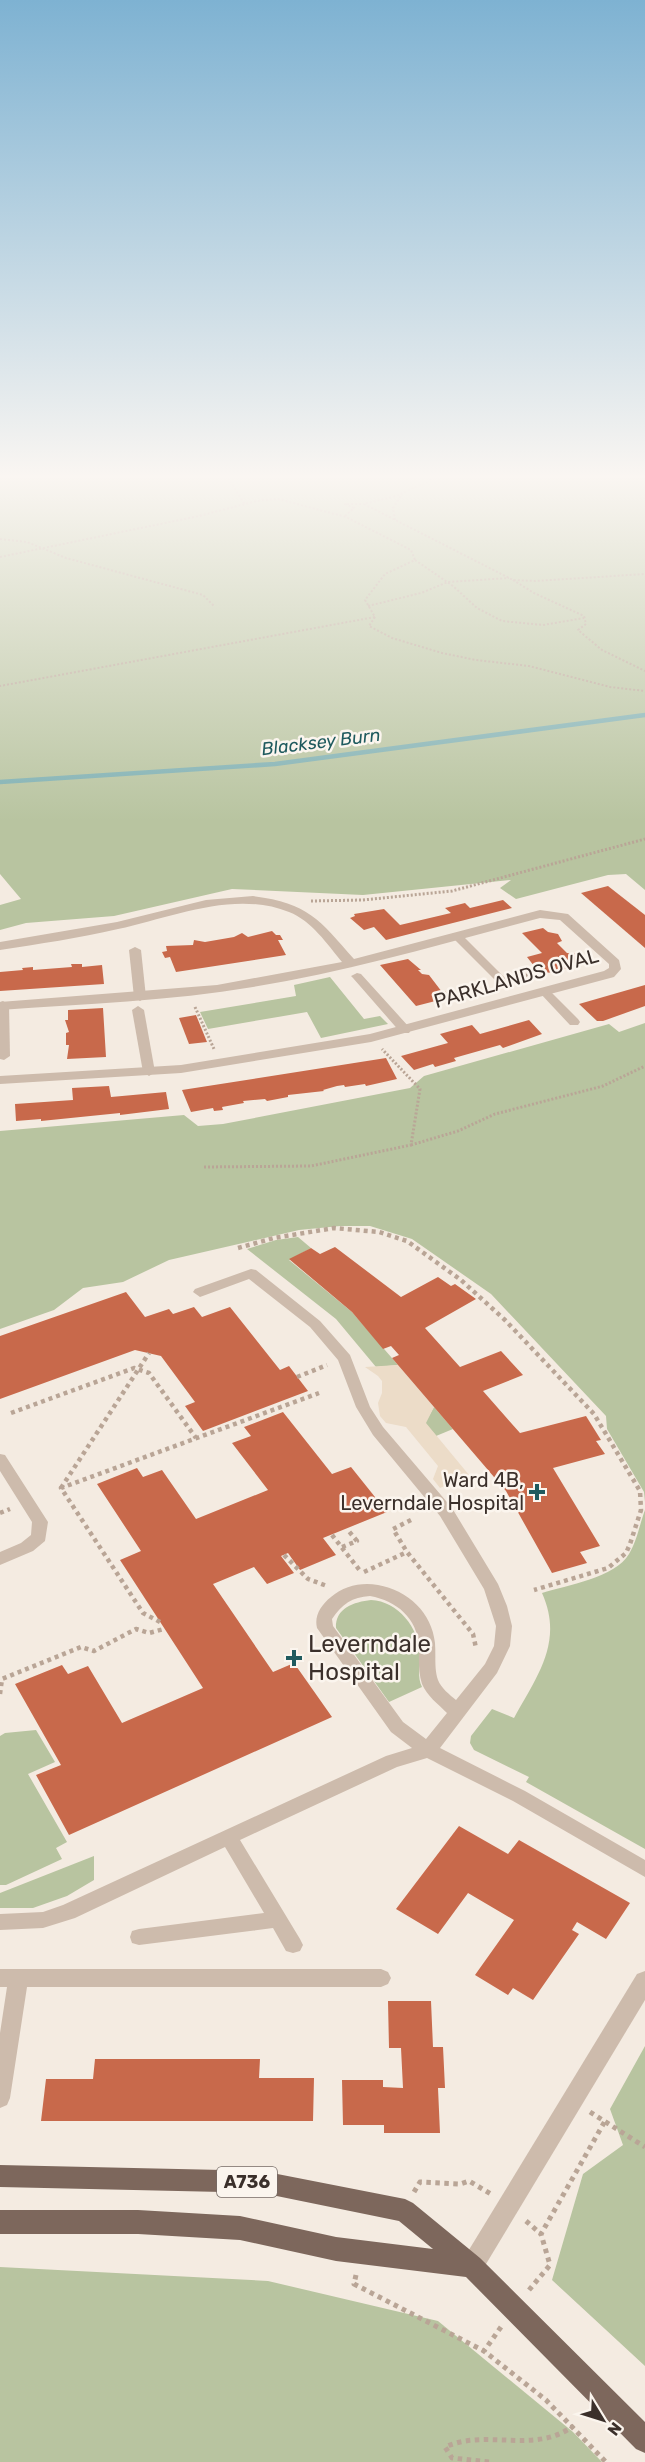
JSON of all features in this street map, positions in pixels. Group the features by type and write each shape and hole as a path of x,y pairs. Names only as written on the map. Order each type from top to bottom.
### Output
{"main road":[{"name":"A736","path":"0,2176 262,2182 405,2211 472,2266 645,2440"},
{"path":"0,2222 138,2222 240,2228 336,2249 472,2266"}],"street":[{"path":"0,946 118,926 197,906 236,901 264,902 295,909 307,916 354,970"},
{"name":"PARKLANDS OVAL","path":"0,1080 149,1072 371,1038 609,974 615,969 615,963 564,917 540,914 457,936 354,970 189,993 139,1003 1,1005"},
{"path":"472,2266 645,1981"}],"lane":[{"path":"457,936 500,979"},
{"path":"135,950 139,1003 149,1072"},
{"path":"354,970 405,1030"},
{"path":"544,991 574,1022"},
{"path":"1,1005 4,1056"},
{"path":"0,1922 43,1920 68,1912 392,1761 428,1750 491,1668 502,1646 504,1626 500,1606 492,1588 446,1512 378,1431 363,1407 345,1358 315,1324 250,1273 200,1292"},
{"path":"0,1459 40,1522 39,1537 27,1547 0,1559"},
{"path":"457,1712 432,1685 429,1649 423,1625 404,1602 389,1593 372,1589 351,1594 335,1602 323,1618 326,1628 397,1727 428,1750 519,1796 645,1869"},
{"path":"228,1836 293,1945"},
{"path":"139,1937 278,1919"},
{"path":"0,2098 9,1978 381,1978"}],"path":[{"path":"195,593 203,595 214,606"},
{"path":"370,593 365,600 375,617"},
{"path":"368,606 421,593"},
{"path":"460,593 478,609 514,625 528,626 584,618"},
{"path":"534,593 573,609 584,618 586,624 579,630 602,650 645,671"},
{"path":"0,686 375,617"},
{"path":"375,617 369,626 392,638 442,652 476,660 529,666 610,687 645,691"},
{"path":"295,909 308,901 363,900 452,891 644,841"},
{"path":"189,993 219,1063"},
{"path":"371,1038 420,1089 411,1145"},
{"path":"204,1167 311,1166 411,1145 458,1131 495,1114 603,1086 645,1066"},
{"path":"238,1248 274,1238 334,1228 379,1232 407,1241 462,1280 594,1414 640,1491 641,1510 630,1545 626,1553 608,1568 534,1590"},
{"path":"61,1488 149,1353"},
{"path":"11,1413 134,1368 149,1373 196,1438"},
{"path":"61,1488 320,1393"},
{"path":"61,1488 143,1613 160,1622"},
{"path":"0,1513 14,1507"},
{"path":"411,1520 393,1529 407,1552 473,1634 476,1648"},
{"path":"342,1547 357,1541 347,1529"},
{"path":"332,1535 362,1573"},
{"path":"352,1577 407,1552"},
{"path":"284,1554 304,1578 315,1585 332,1587"},
{"path":"0,1694 2,1679 81,1647 94,1651 136,1629 149,1633 164,1629"},
{"path":"572,2100 645,2147"},
{"path":"604,2121 541,2234 550,2265 484,2351 546,2400 606,2462"},
{"path":"489,2462 452,2458 445,2447 462,2440 535,2440 563,2436 573,2426"}],"green space":[{"path":"0,593 645,593 645,890 626,874 608,875 516,899 500,888 511,880 363,895 232,889 114,916 26,923 0,930 0,905 21,899 0,874"},
{"path":"330,977 364,1019 380,1016 388,1024 321,1038 307,1012 208,1029 200,1012 296,996 294,985"},
{"path":"645,1023 645,1502 644,1492 607,1429 606,1416 491,1294 412,1239 370,1226 299,1230 169,1260 123,1282 83,1288 54,1310 0,1329 0,1131 184,1115 198,1126 223,1124 410,1088 424,1076 609,1024 619,1032"},
{"path":"298,1237 311,1248 289,1260 352,1312 398,1365 376,1367 336,1319 247,1249 276,1240"},
{"path":"434,1407 453,1429 436,1436 425,1423"},
{"path":"645,1510 645,1849 526,1782 529,1777 474,1750 470,1743 471,1736 492,1709 514,1718 539,1673 549,1643 550,1627 542,1593 590,1580 622,1562 634,1543"},
{"path":"371,1600 390,1605 398,1611 411,1626 419,1644 419,1675 422,1687 389,1702 336,1628 339,1615 347,1607"},
{"path":"36,1730 55,1762 28,1774 67,1842 56,1848 62,1859 6,1885 0,1885 0,1736 5,1733"},
{"path":"94,1856 94,1880 67,1896 33,1908 0,1908 0,1893"},
{"path":"645,2046 645,2366 552,2280 583,2174 623,2145 610,2109"},
{"path":"0,2267 268,2281 438,2321 573,2432 602,2462 0,2462"}],"shaded area":[{"path":"398,1365 434,1407 426,1423 469,1475 440,1488 433,1479 438,1466 406,1427 386,1423 380,1416 378,1403 382,1393 382,1381 365,1367"}],"building":[{"path":"608,886 645,915 645,948 581,893"},
{"path":"503,900 512,908 386,940 374,927 364,930 350,918 355,916 354,914 384,909 400,925 451,913 445,908 465,903 470,908"},
{"path":"543,928 548,932 558,934 562,941 557,943 567,953 580,954 585,963 555,972 538,971 527,957 542,953 522,933"},
{"path":"272,931 280,935 283,940 278,940 286,955 176,972 170,957 165,958 162,952 167,951 166,946 193,945 194,940 205,942 234,937 242,933 248,937"},
{"path":"408,959 421,970 418,970 422,974 429,975 442,992 445,991 451,997 416,1006 380,965"},
{"path":"71,964 82,964 82,967 102,965 104,984 0,991 0,972 33,967 33,970 72,967"},
{"path":"645,985 645,1006 603,1021 597,1021 579,1004"},
{"path":"103,1008 106,1057 67,1059 69,1045 66,1045 66,1033 69,1032 65,1020 68,1020 68,1010"},
{"path":"196,1015 207,1042 189,1044 179,1018"},
{"path":"529,1020 542,1034 503,1048 500,1045 454,1058 456,1061 435,1067 433,1064 414,1070 401,1056 448,1043 440,1034 472,1025 480,1034"},
{"path":"386,1058 397,1079 366,1086 365,1084 337,1086 324,1091 288,1095 288,1097 267,1101 265,1099 243,1101 244,1103 222,1107 223,1110 214,1111 213,1108 191,1112 182,1090"},
{"path":"109,1086 111,1097 166,1092 169,1109 120,1115 120,1113 41,1121 41,1119 16,1121 15,1104 73,1100 72,1088"},
{"path":"335,1247 401,1297 438,1277 451,1286 455,1284 476,1299 425,1328 460,1367 501,1351 523,1375 483,1391 520,1433 586,1416 601,1440 596,1441 605,1454 553,1468 600,1546 580,1552 587,1563 552,1573 506,1491 392,1358 399,1355 391,1346 383,1349 352,1312 289,1259 311,1248 320,1254"},
{"path":"126,1292 145,1317 169,1309 173,1314 194,1307 202,1317 230,1307 280,1370 289,1366 308,1391 203,1431 185,1406 195,1402 161,1356 135,1350 0,1399 0,1336"},
{"path":"283,1412 332,1474 351,1467 387,1512 323,1538 336,1555 300,1570 288,1553 281,1556 294,1573 267,1584 254,1567 213,1584 273,1672 294,1663 332,1717 69,1835 36,1775 61,1765 15,1684 62,1665 68,1674 88,1666 122,1723 203,1688 120,1560 141,1551 97,1484 137,1468 143,1477 162,1470 196,1519 268,1490 232,1443 251,1436 244,1427"},
{"path":"459,1826 508,1854 519,1840 630,1903 606,1939 577,1922 572,1930 579,1934 533,2000 513,1988 508,1995 475,1975 514,1920 468,1893 438,1934 396,1909"},
{"path":"388,2001 431,2001 433,2047 443,2047 445,2088 438,2088 440,2133 384,2133 384,2125 343,2125 342,2080 383,2080 383,2087 403,2088 401,2048 389,2048"},
{"path":"95,2059 260,2059 259,2078 314,2078 313,2121 41,2121 46,2079 93,2079"}],"waterway":[{"name":"Blacksey Burn","path":"0,782 275,764 645,715"}],"place":[{"name":"Ward 4B, Leverndale Hospital","path":"537,1492"},
{"name":"Leverndale Hospital","path":"294,1658"}]}
